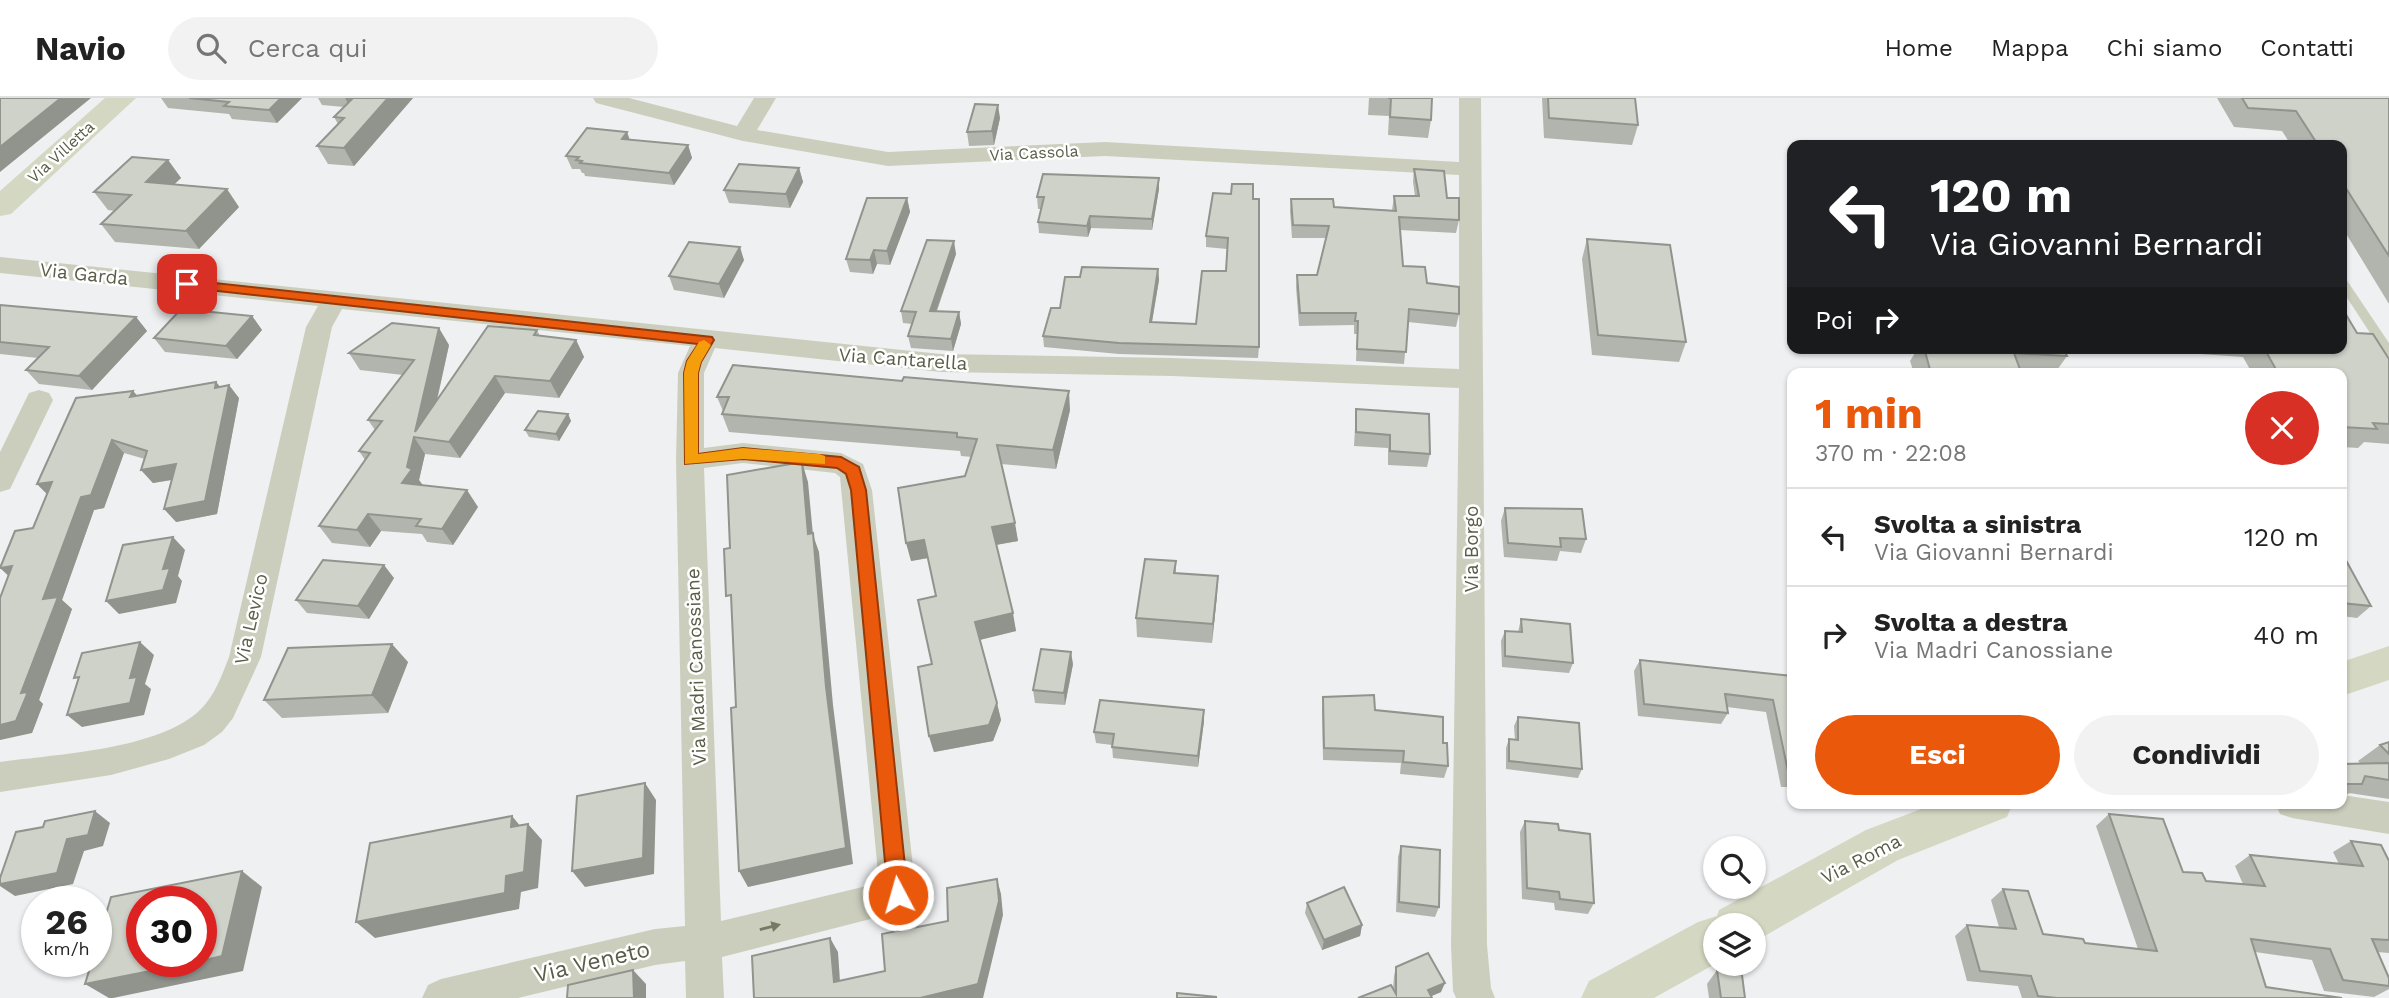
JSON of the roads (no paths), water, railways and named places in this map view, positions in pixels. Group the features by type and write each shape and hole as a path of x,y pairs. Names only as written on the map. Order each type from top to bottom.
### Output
{"main road":[{"name":"Via Villetta","path":"0,207 122,98"},
{"path":"2347,678 2389,663"},
{"name":"Via Roma","path":"1759,913 1882,845 1975,809"},
{"path":"1606,998 1703,944"}],"street":[{"name":"Via Cassola","path":"604,98 743,134 888,159 1104,149 1470,169"},
{"path":"743,134 765,98"},
{"name":"Via Borgo","path":"1471,98 1469,945 1472,991 1476,998"},
{"name":"Via Garda","path":"0,265 335,300"},
{"name":"Via Cantarella","path":"335,300 941,363 1172,367 1472,379"},
{"name":"Via Levico","path":"0,777 147,750 193,736 212,720 229,696 245,657 319,327 335,300"},
{"name":"Via Madri Canossiane","path":"705,998 691,373 694,361 707,340"},
{"path":"0,481 39,400"},
{"name":"Via Veneto","path":"442,998 656,947 704,942 898,895 858,490 853,471 841,463 743,453 691,460"},
{"path":"2331,809 2389,818"}],"lane":[{"path":"2347,289 2387,347"}]}
